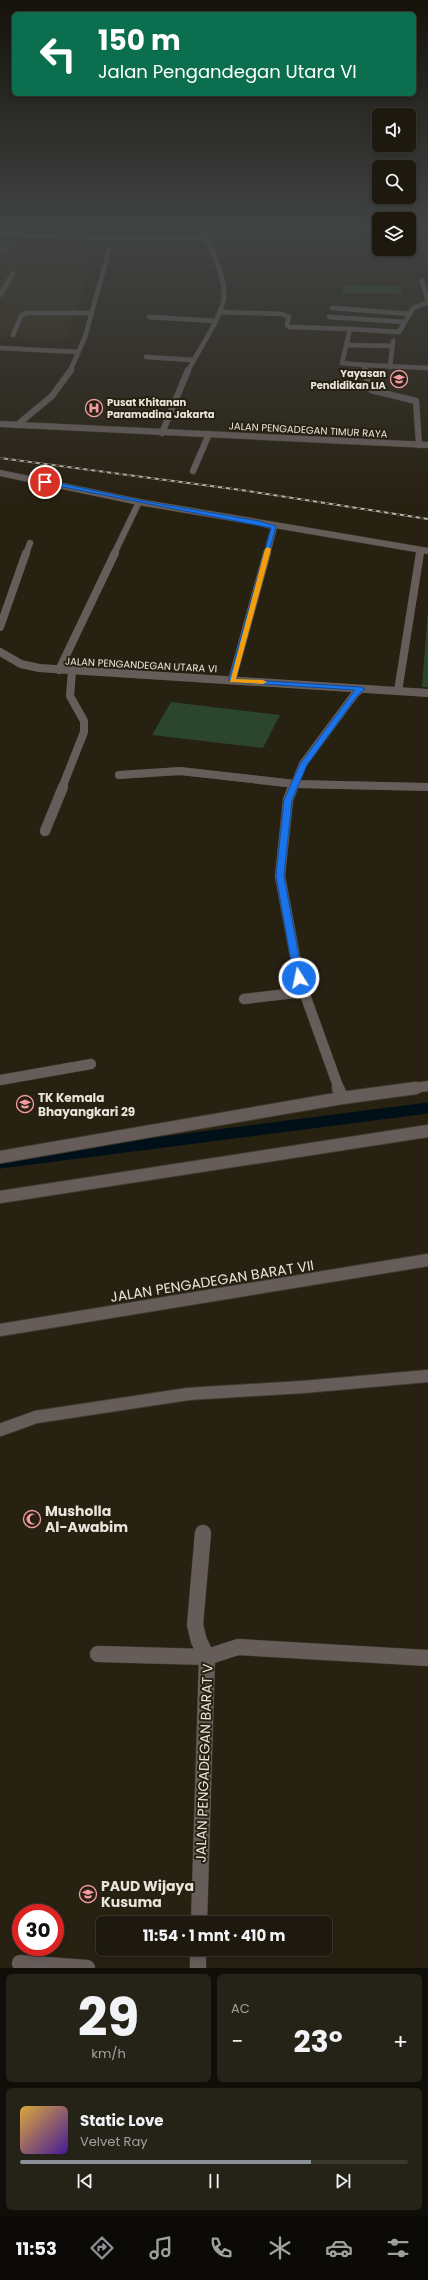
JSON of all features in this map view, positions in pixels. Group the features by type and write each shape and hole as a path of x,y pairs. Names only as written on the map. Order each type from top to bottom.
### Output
{"street":[{"path":"13,335 19,320"},
{"path":"17,425 40,408 61,386 71,370 90,320"},
{"path":"162,432 194,360 215,321 196,320"},
{"path":"288,320 287,325 289,327 395,332 401,330 405,322 372,320"},
{"path":"350,329 342,363 390,367 428,368"},
{"path":"390,367 395,332"},
{"path":"346,345 392,346"},
{"path":"0,348 78,352"},
{"path":"146,357 194,360"},
{"path":"364,365 369,388"},
{"path":"312,386 369,388 375,392 416,401 418,445"},
{"name":"JALAN PENGADEGAN TIMUR RAYA","path":"0,424 428,445"},
{"path":"193,471 209,434"},
{"path":"0,473 139,502 428,551"},
{"path":"59,670 139,502"},
{"path":"232,680 274,527 259,522"},
{"path":"0,627 30,543"},
{"path":"398,691 420,550"},
{"name":"JALAN PENGANDEGAN UTARA VI","path":"0,652 21,664 59,670 428,693"},
{"path":"45,831 82,740 85,726 82,715 71,698 72,671"},
{"path":"342,1098 299,978 280,876 288,800 304,764 355,694 361,689"},
{"path":"119,775 180,771 295,784 428,787"},
{"path":"244,999 304,992"},
{"path":"0,1080 91,1064"},
{"path":"0,1157 342,1098 428,1086"},
{"path":"0,1197 428,1131"},
{"name":"JALAN PENGADEGAN BARAT VII","path":"0,1330 428,1260"},
{"path":"0,1430 36,1417 188,1394 303,1387 428,1376"},
{"path":"98,1654 207,1657 199,1642 195,1625 203,1533"},
{"name":"JALAN PENGADEGAN BARAT V","path":"199,1916 207,1657 238,1647 428,1658"},
{"path":"198,1956 198,1968"},
{"path":"20,1963 87,1968"}],"shaded area":[{"path":"0,320 73,320 66,340 0,337"}],"green space":[{"path":"428,609 428,687 422,687"},
{"path":"171,702 280,715 263,748 152,735"}],"waterway":[{"path":"0,1163 428,1108"}],"railway":[{"path":"0,458 241,490 428,519"}],"slow traffic":[{"path":"263,682 232,680 268,549"}],"place":[{"name":"Yayasan Pendidikan LIA","path":"399,379"},
{"name":"Pusat Khitanan Paramadina Jakarta","path":"94,408"},
{"name":"TK Kemala Bhayangkari 29","path":"25,1104"},
{"name":"Musholla Al-Awabim","path":"32,1519"},
{"name":"PAUD Wijaya Kusuma","path":"88,1894"}],"route":[{"path":"45,482 139,502 259,522 274,527 232,680 361,689 355,694 304,764 288,800 280,876 299,978"}]}
